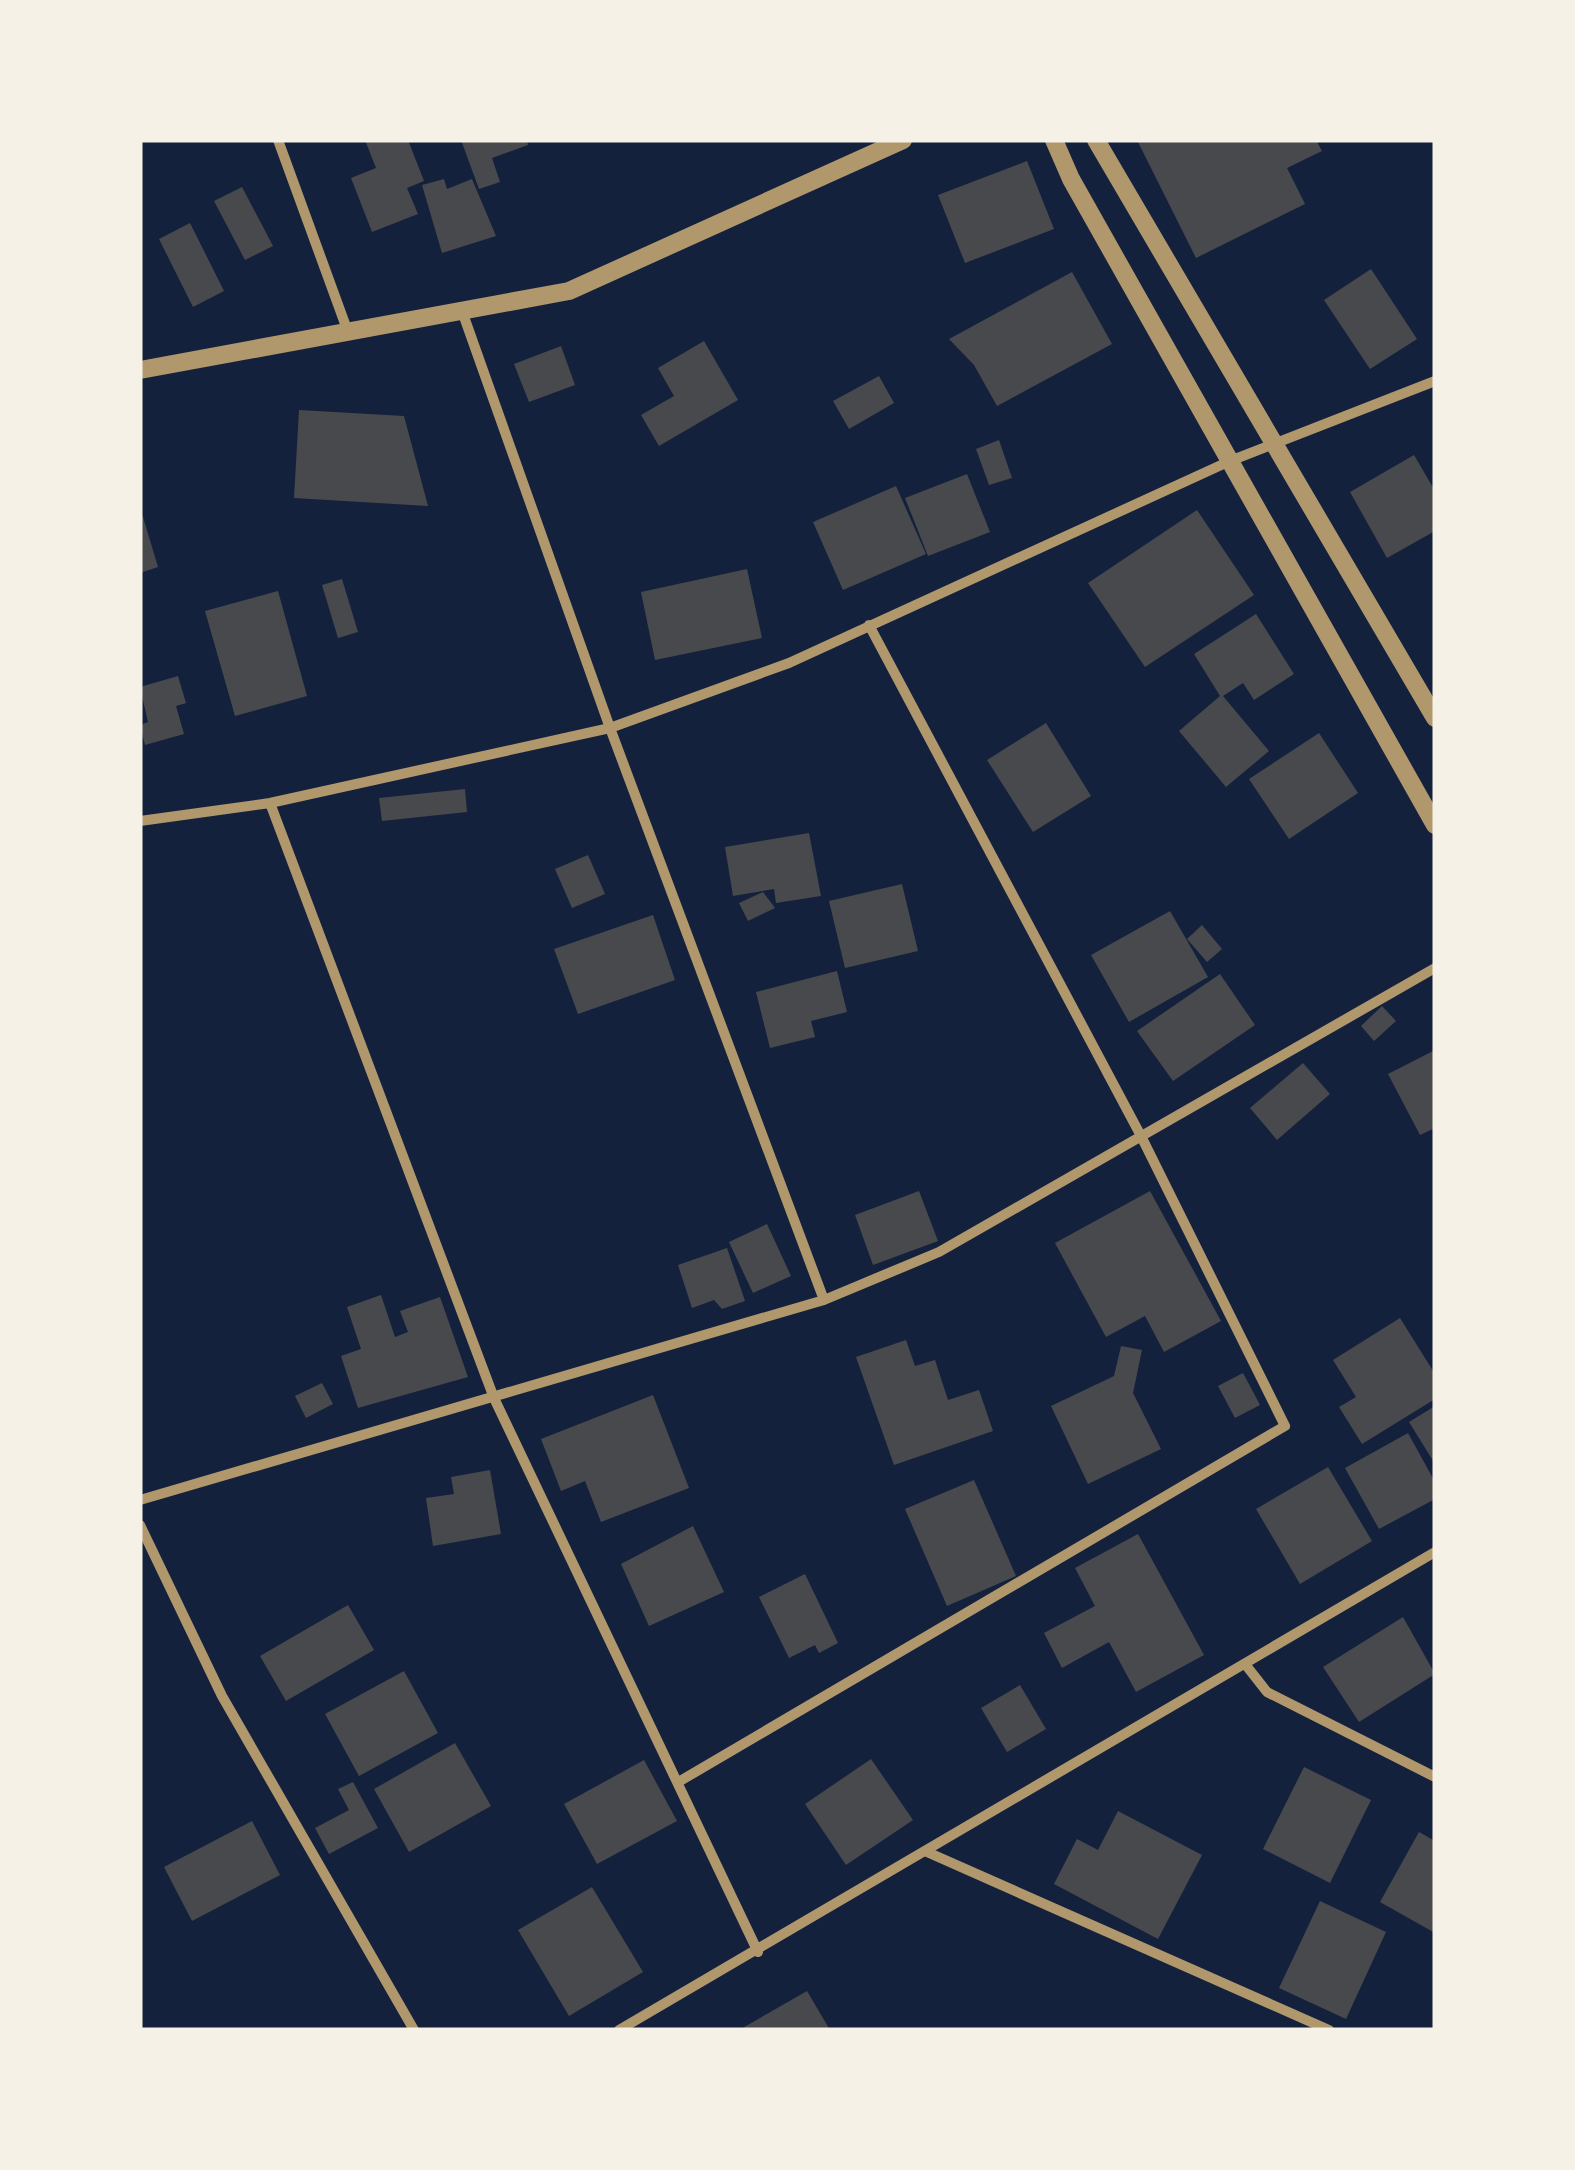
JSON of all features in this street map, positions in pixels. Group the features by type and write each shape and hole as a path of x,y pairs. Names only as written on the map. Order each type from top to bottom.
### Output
{"street":[{"path":"278,140 348,332"},
{"path":"140,370 568,291 902,140"},
{"path":"1054,140 1071,179 1435,824"},
{"path":"1096,140 1435,718"},
{"path":"462,311 610,728 824,1300"},
{"path":"140,821 270,803 610,728 789,662 1230,461 1435,381"},
{"path":"680,1781 1285,1426 1141,1136 869,625"},
{"path":"270,803 494,1398 680,1781 758,1952"},
{"path":"140,1500 824,1300 940,1252 1435,968"},
{"path":"140,1525 222,1696 414,2030"},
{"path":"619,2030 1435,1552"},
{"path":"1245,1664 1267,1692 1435,1777"},
{"path":"927,1852 1329,2030"}],"building":[{"path":"365,140 408,140 424,181 407,188 418,214 372,232 351,178 376,168"},
{"path":"461,140 527,140 528,145 492,158 500,182 479,189"},
{"path":"1137,140 1316,140 1322,151 1287,168 1305,204 1196,258"},
{"path":"1027,161 1054,229 965,263 938,195"},
{"path":"444,179 447,189 472,179 496,236 442,253 422,185"},
{"path":"242,187 273,246 245,260 214,201"},
{"path":"190,223 224,291 193,307 159,239"},
{"path":"1371,269 1417,339 1370,369 1324,300"},
{"path":"1072,272 1112,344 997,406 974,365 949,339"},
{"path":"704,341 738,400 659,446 641,415 674,396 658,368"},
{"path":"561,346 575,385 529,402 514,364"},
{"path":"879,376 894,403 849,429 833,401"},
{"path":"299,410 404,416 428,506 294,498"},
{"path":"999,440 1012,478 989,485 976,449"},
{"path":"1414,455 1435,491 1435,531 1387,558 1350,492"},
{"path":"967,474 990,532 928,556 905,498"},
{"path":"896,486 926,554 843,590 813,522"},
{"path":"140,507 158,567 140,573"},
{"path":"1197,510 1254,595 1145,667 1088,583"},
{"path":"747,569 762,638 655,660 641,592"},
{"path":"342,579 358,632 338,638 322,585"},
{"path":"278,591 307,696 235,716 205,611"},
{"path":"1256,614 1294,674 1254,700 1243,683 1223,696 1269,751 1226,787 1179,731 1220,696 1194,654"},
{"path":"178,676 186,703 176,706 184,734 145,745 140,725 148,722 140,687"},
{"path":"1046,723 1091,796 1033,832 987,760"},
{"path":"1319,733 1358,793 1289,839 1249,779"},
{"path":"465,789 467,812 382,821 379,798"},
{"path":"809,833 821,896 776,903 774,889 733,896 725,847"},
{"path":"588,855 605,894 572,908 555,869"},
{"path":"902,884 918,951 845,968 829,901"},
{"path":"763,892 775,908 748,921 739,903"},
{"path":"1170,911 1208,977 1129,1022 1091,955"},
{"path":"653,915 675,980 578,1014 554,949"},
{"path":"1202,925 1222,949 1207,962 1187,939"},
{"path":"837,971 847,1012 811,1021 815,1037 770,1048 756,992"},
{"path":"1220,974 1255,1025 1173,1081 1137,1031"},
{"path":"1382,1006 1396,1021 1374,1041 1361,1026"},
{"path":"1435,1050 1435,1128 1420,1135 1388,1074"},
{"path":"1303,1063 1330,1094 1277,1140 1250,1108"},
{"path":"919,1191 938,1241 873,1265 855,1215"},
{"path":"1150,1191 1221,1321 1164,1352 1145,1316 1106,1337 1055,1243"},
{"path":"767,1224 791,1276 753,1293 729,1242"},
{"path":"727,1248 745,1301 722,1309 714,1300 692,1308 678,1265"},
{"path":"381,1295 395,1337 408,1332 400,1311 440,1297 468,1377 358,1408 341,1356 361,1349 347,1307"},
{"path":"1400,1318 1435,1374 1435,1399 1362,1444 1339,1407 1356,1397 1333,1360"},
{"path":"906,1340 915,1366 935,1360 948,1400 979,1390 993,1431 894,1465 856,1357"},
{"path":"1121,1346 1142,1350 1133,1393 1161,1449 1088,1484 1051,1406 1114,1376"},
{"path":"1243,1373 1260,1405 1235,1418 1218,1386"},
{"path":"322,1383 333,1404 306,1418 295,1396"},
{"path":"653,1395 689,1488 601,1522 585,1481 561,1491 541,1439"},
{"path":"1435,1406 1435,1464 1409,1422"},
{"path":"1408,1433 1435,1482 1435,1499 1379,1529 1345,1468"},
{"path":"1328,1467 1372,1541 1300,1584 1256,1509"},
{"path":"490,1470 501,1534 433,1546 426,1498 454,1494 451,1477"},
{"path":"974,1480 1016,1576 947,1606 905,1509"},
{"path":"693,1526 724,1592 649,1626 621,1564"},
{"path":"1138,1534 1204,1655 1136,1692 1109,1642 1062,1668 1044,1633 1095,1606 1075,1568"},
{"path":"805,1574 838,1643 819,1653 815,1645 789,1658 759,1597"},
{"path":"348,1605 374,1650 286,1701 260,1656"},
{"path":"1403,1617 1435,1674 1359,1722 1323,1667"},
{"path":"404,1671 438,1733 359,1776 325,1714"},
{"path":"1020,1685 1046,1729 1007,1752 981,1708"},
{"path":"455,1743 491,1806 409,1852 374,1789"},
{"path":"871,1759 913,1820 846,1865 805,1804"},
{"path":"644,1760 677,1821 597,1864 564,1804"},
{"path":"1304,1767 1371,1800 1330,1883 1263,1849"},
{"path":"353,1782 378,1828 329,1854 315,1828 349,1810 338,1789"},
{"path":"1118,1811 1202,1855 1158,1939 1054,1884 1077,1839 1098,1850"},
{"path":"252,1821 280,1875 192,1921 164,1867"},
{"path":"1419,1832 1435,1841 1435,1933 1380,1902"},
{"path":"592,1887 643,1972 569,2016 518,1930"},
{"path":"1320,1901 1386,1932 1346,2019 1279,1988"},
{"path":"807,1991 830,2030 739,2030"}]}
